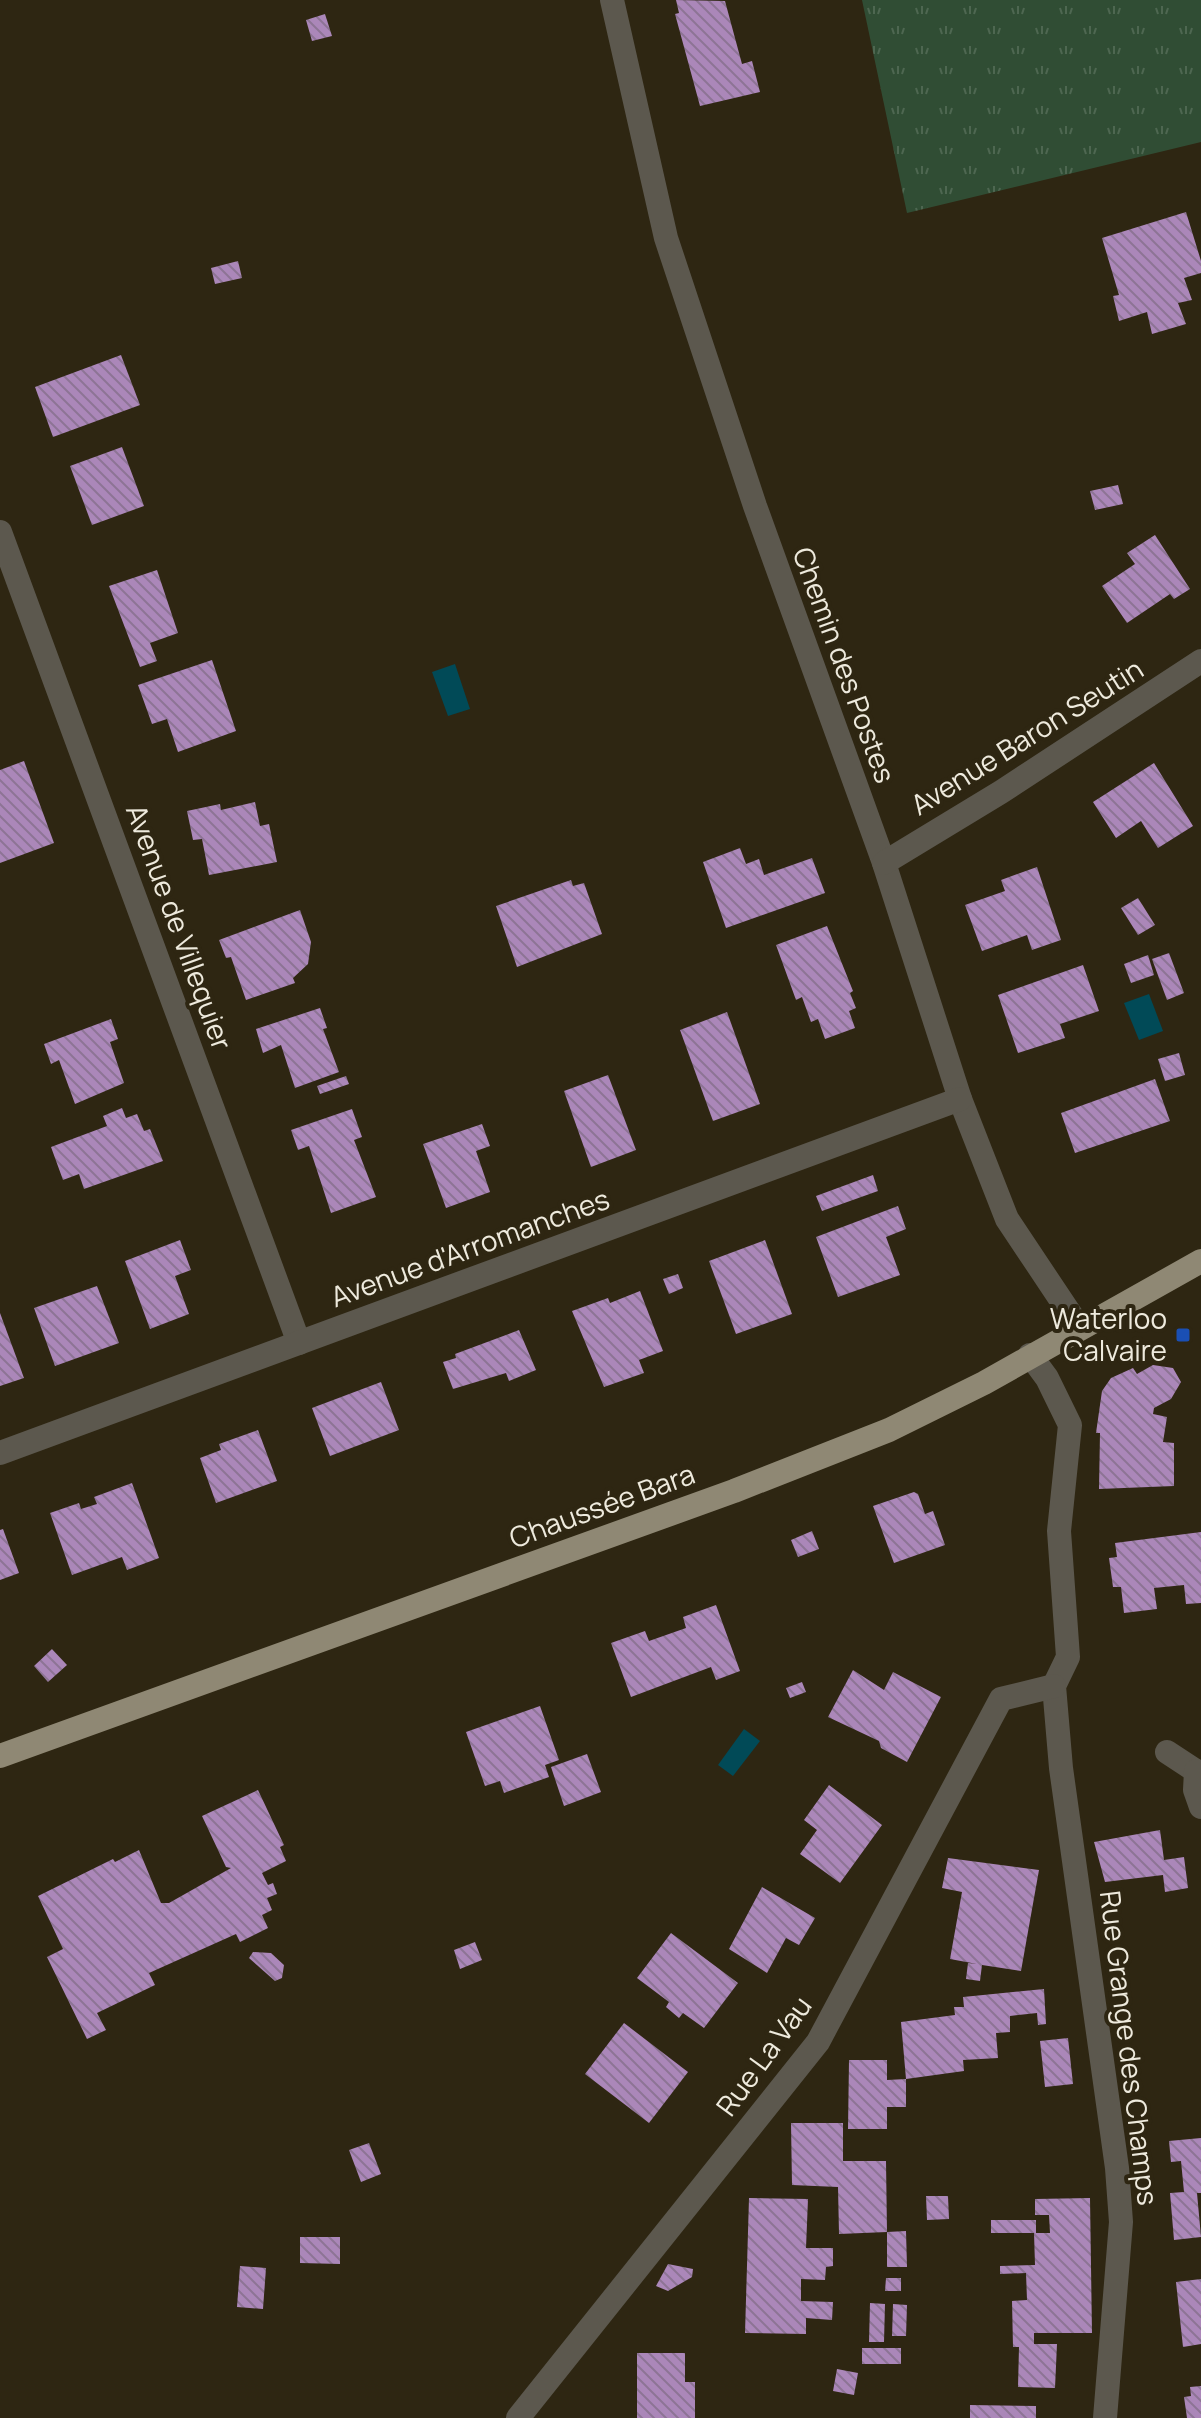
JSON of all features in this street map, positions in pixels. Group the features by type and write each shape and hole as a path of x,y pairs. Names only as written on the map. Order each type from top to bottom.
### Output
{"main road":[{"name":"Chaussée Bara","path":"0,1756 734,1491 889,1430 1201,1261"}],"street":[{"name":"Chemin des Postes","path":"612,0 666,238 755,506 884,863 960,1099 1007,1219 1079,1327"},
{"name":"Avenue de Villequier","path":"2,539 299,1343"},
{"name":"Avenue Baron Seutin","path":"884,863 1001,792 1201,661"},
{"name":"Avenue d'Arromanches","path":"0,1453 960,1099"},
{"path":"1030,1355 1047,1378 1070,1425 1059,1531 1068,1657 1054,1686"},
{"name":"Rue La Vau","path":"518,2418 818,2042 1001,1699 1054,1686"},
{"name":"Rue Grange des Champs","path":"1054,1686 1061,1768 1117,2168 1121,2222 1105,2418"},
{"path":"1167,1752 1199,1769 1195,1790 1201,1807"}],"green space":[{"path":"862,0 1201,0 1201,142 907,213"}],"water":[{"path":"455,664 470,709 448,716 432,672"},
{"path":"1149,994 1163,1031 1139,1040 1124,1003"},
{"path":"744,1729 760,1741 733,1776 718,1765"}],"building":[{"path":"676,0 725,1 742,64 752,61 760,92 700,106 675,14 679,13"},
{"path":"325,14 332,36 312,41 306,20"},
{"path":"1186,212 1201,261 1201,273 1184,278 1192,300 1178,303 1186,324 1152,334 1147,312 1119,321 1113,296 1119,295 1102,238"},
{"path":"238,261 242,278 215,284 211,268"},
{"path":"121,355 140,405 53,437 35,387"},
{"path":"122,447 144,506 92,525 70,466"},
{"path":"1118,485 1123,504 1095,510 1090,491"},
{"path":"1155,535 1190,589 1174,599 1170,594 1127,623 1102,586 1135,564 1127,553"},
{"path":"157,570 178,633 150,643 157,661 140,667 109,586"},
{"path":"212,660 236,731 178,752 167,719 152,724 138,685"},
{"path":"24,761 54,843 0,863 0,770"},
{"path":"1154,763 1193,826 1158,848 1141,821 1116,838 1093,802"},
{"path":"255,802 260,826 269,824 277,862 209,875 202,839 193,840 187,811 220,804 221,810"},
{"path":"740,848 746,864 759,859 764,875 812,858 825,893 726,928 703,862"},
{"path":"1037,867 1061,940 1032,950 1027,935 982,951 965,905 1005,891 1001,880"},
{"path":"571,880 573,886 584,883 602,934 517,967 496,906"},
{"path":"1138,898 1155,925 1138,935 1121,908"},
{"path":"300,910 311,942 308,964 293,978 295,983 246,1000 231,957 226,958 219,940"},
{"path":"827,926 853,991 850,993 856,1008 849,1011 855,1028 825,1039 818,1019 811,1022 802,997 796,1000 776,945"},
{"path":"1169,953 1184,993 1167,1000 1152,959"},
{"path":"1148,955 1154,975 1131,983 1124,964"},
{"path":"1083,965 1099,1011 1060,1024 1065,1038 1018,1053 998,995"},
{"path":"320,1008 327,1028 323,1029 339,1072 295,1088 281,1045 263,1053 256,1029"},
{"path":"727,1012 760,1104 713,1121 680,1030"},
{"path":"111,1019 118,1039 110,1042 124,1083 75,1104 59,1060 51,1064 44,1044"},
{"path":"1179,1053 1185,1075 1165,1081 1158,1059"},
{"path":"608,1075 636,1150 591,1167 564,1091"},
{"path":"346,1076 349,1084 320,1094 317,1086"},
{"path":"1155,1079 1170,1121 1075,1153 1061,1113"},
{"path":"122,1108 126,1118 137,1114 144,1131 150,1129 163,1161 84,1189 79,1174 63,1180 51,1147 107,1126 103,1116"},
{"path":"352,1109 362,1137 354,1140 376,1197 331,1213 309,1146 298,1150 291,1130"},
{"path":"482,1124 490,1146 476,1151 490,1192 446,1208 423,1144"},
{"path":"873,1175 878,1191 822,1211 816,1196"},
{"path":"898,1206 906,1229 886,1237 900,1275 838,1297 816,1237"},
{"path":"180,1240 191,1270 175,1276 189,1314 150,1329 125,1261"},
{"path":"765,1240 792,1314 736,1334 709,1261"},
{"path":"678,1274 683,1288 669,1294 663,1279"},
{"path":"97,1286 119,1343 55,1366 34,1308"},
{"path":"640,1291 663,1351 639,1360 644,1373 604,1387 572,1311 608,1298 610,1303"},
{"path":"0,1313 24,1378 0,1386"},
{"path":"519,1330 536,1370 509,1381 506,1373 453,1389 443,1362 456,1358 455,1354"},
{"path":"1153,1365 1173,1368 1181,1382 1171,1399 1154,1408 1153,1414 1167,1417 1163,1442 1174,1443 1174,1486 1099,1489 1100,1433 1096,1433 1102,1391 1111,1378 1133,1368 1137,1374"},
{"path":"381,1382 399,1430 330,1456 312,1408"},
{"path":"258,1430 277,1481 216,1503 200,1458 221,1450 219,1444"},
{"path":"132,1483 159,1558 127,1570 122,1557 72,1575 50,1513 79,1503 81,1509 97,1504 94,1497"},
{"path":"914,1492 918,1494 925,1514 933,1511 945,1545 894,1563 873,1506"},
{"path":"3,1529 19,1573 0,1580 0,1530"},
{"path":"812,1531 819,1549 798,1557 791,1540"},
{"path":"1201,1532 1201,1603 1186,1604 1184,1585 1154,1588 1157,1609 1124,1613 1121,1587 1113,1587 1109,1558 1117,1557 1115,1543"},
{"path":"716,1605 740,1671 716,1680 711,1667 631,1697 611,1643 645,1631 649,1641 686,1628 683,1617"},
{"path":"52,1649 67,1665 48,1682 34,1666"},
{"path":"853,1670 884,1690 893,1672 941,1697 907,1762 881,1748 879,1741 828,1717"},
{"path":"802,1682 806,1692 790,1698 786,1688"},
{"path":"540,1706 559,1760 545,1765 549,1777 504,1793 500,1781 485,1786 466,1732"},
{"path":"587,1754 601,1792 564,1806 551,1767"},
{"path":"829,1785 882,1825 840,1883 800,1854 817,1830 804,1820"},
{"path":"258,1790 284,1845 280,1847 286,1861 262,1873 268,1885 273,1883 277,1894 267,1898 272,1910 262,1915 268,1928 240,1942 236,1934 149,1973 155,1985 97,2013 106,2030 87,2039 47,1957 63,1949 38,1896 113,1859 115,1862 139,1850 161,1903 169,1903 231,1868 226,1867 202,1816"},
{"path":"1160,1830 1164,1860 1184,1857 1188,1888 1165,1892 1163,1875 1105,1882 1094,1842"},
{"path":"948,1858 1039,1870 1021,1971 982,1965 980,1981 966,1979 968,1963 977,1964 950,1959 962,1892 942,1888"},
{"path":"762,1887 815,1918 799,1945 786,1938 767,1973 729,1949"},
{"path":"671,1933 738,1983 704,2028 683,2013 679,2018 666,2007 669,2002 637,1978"},
{"path":"475,1942 482,1960 460,1969 454,1950"},
{"path":"253,1952 271,1953 284,1965 282,1978 275,1981 249,1958"},
{"path":"1044,1989 1046,2024 1038,2025 1037,2013 1010,2016 1010,2032 996,2033 998,2058 963,2060 964,2071 906,2079 901,2022 955,2015 954,2007 964,2007 963,1997"},
{"path":"624,2023 688,2072 649,2123 585,2074"},
{"path":"1068,2038 1073,2084 1045,2087 1040,2041"},
{"path":"849,2060 887,2060 887,2080 906,2079 906,2107 887,2107 887,2129 848,2129"},
{"path":"791,2123 843,2123 843,2161 886,2161 887,2232 839,2234 838,2187 792,2185"},
{"path":"1201,2138 1201,2193 1197,2193 1201,2237 1174,2240 1170,2193 1184,2192 1181,2161 1171,2162 1169,2141"},
{"path":"369,2143 381,2174 361,2182 349,2150"},
{"path":"926,2196 948,2196 949,2219 927,2220"},
{"path":"749,2198 808,2199 806,2248 833,2248 833,2266 826,2267 825,2280 801,2279 801,2301 833,2302 832,2320 806,2318 806,2334 745,2333"},
{"path":"1090,2198 1092,2333 1034,2333 1034,2344 1057,2344 1055,2388 1018,2387 1019,2347 1013,2347 1012,2301 1027,2300 1026,2273 1000,2274 1000,2266 1035,2265 1034,2233 991,2233 991,2220 1036,2220 1036,2233 1050,2233 1049,2215 1035,2215 1035,2199"},
{"path":"906,2231 907,2267 887,2267 887,2232"},
{"path":"300,2237 340,2237 340,2264 300,2263"},
{"path":"668,2264 693,2269 692,2277 668,2291 656,2286"},
{"path":"240,2266 266,2268 263,2309 237,2307"},
{"path":"886,2278 901,2278 901,2291 885,2291"},
{"path":"1201,2279 1201,2344 1183,2347 1176,2282"},
{"path":"870,2303 885,2304 884,2342 869,2342"},
{"path":"893,2304 907,2305 906,2336 892,2336"},
{"path":"862,2348 901,2348 901,2364 862,2364"},
{"path":"637,2353 685,2353 685,2382 695,2382 695,2418 637,2418"},
{"path":"837,2369 858,2373 854,2395 833,2391"},
{"path":"1201,2386 1201,2418 1187,2418 1184,2397 1191,2396 1190,2387"},
{"path":"970,2405 1036,2406 1036,2418 970,2418"}],"place":[{"name":"Waterloo Calvaire","path":"1183,1335"}]}
